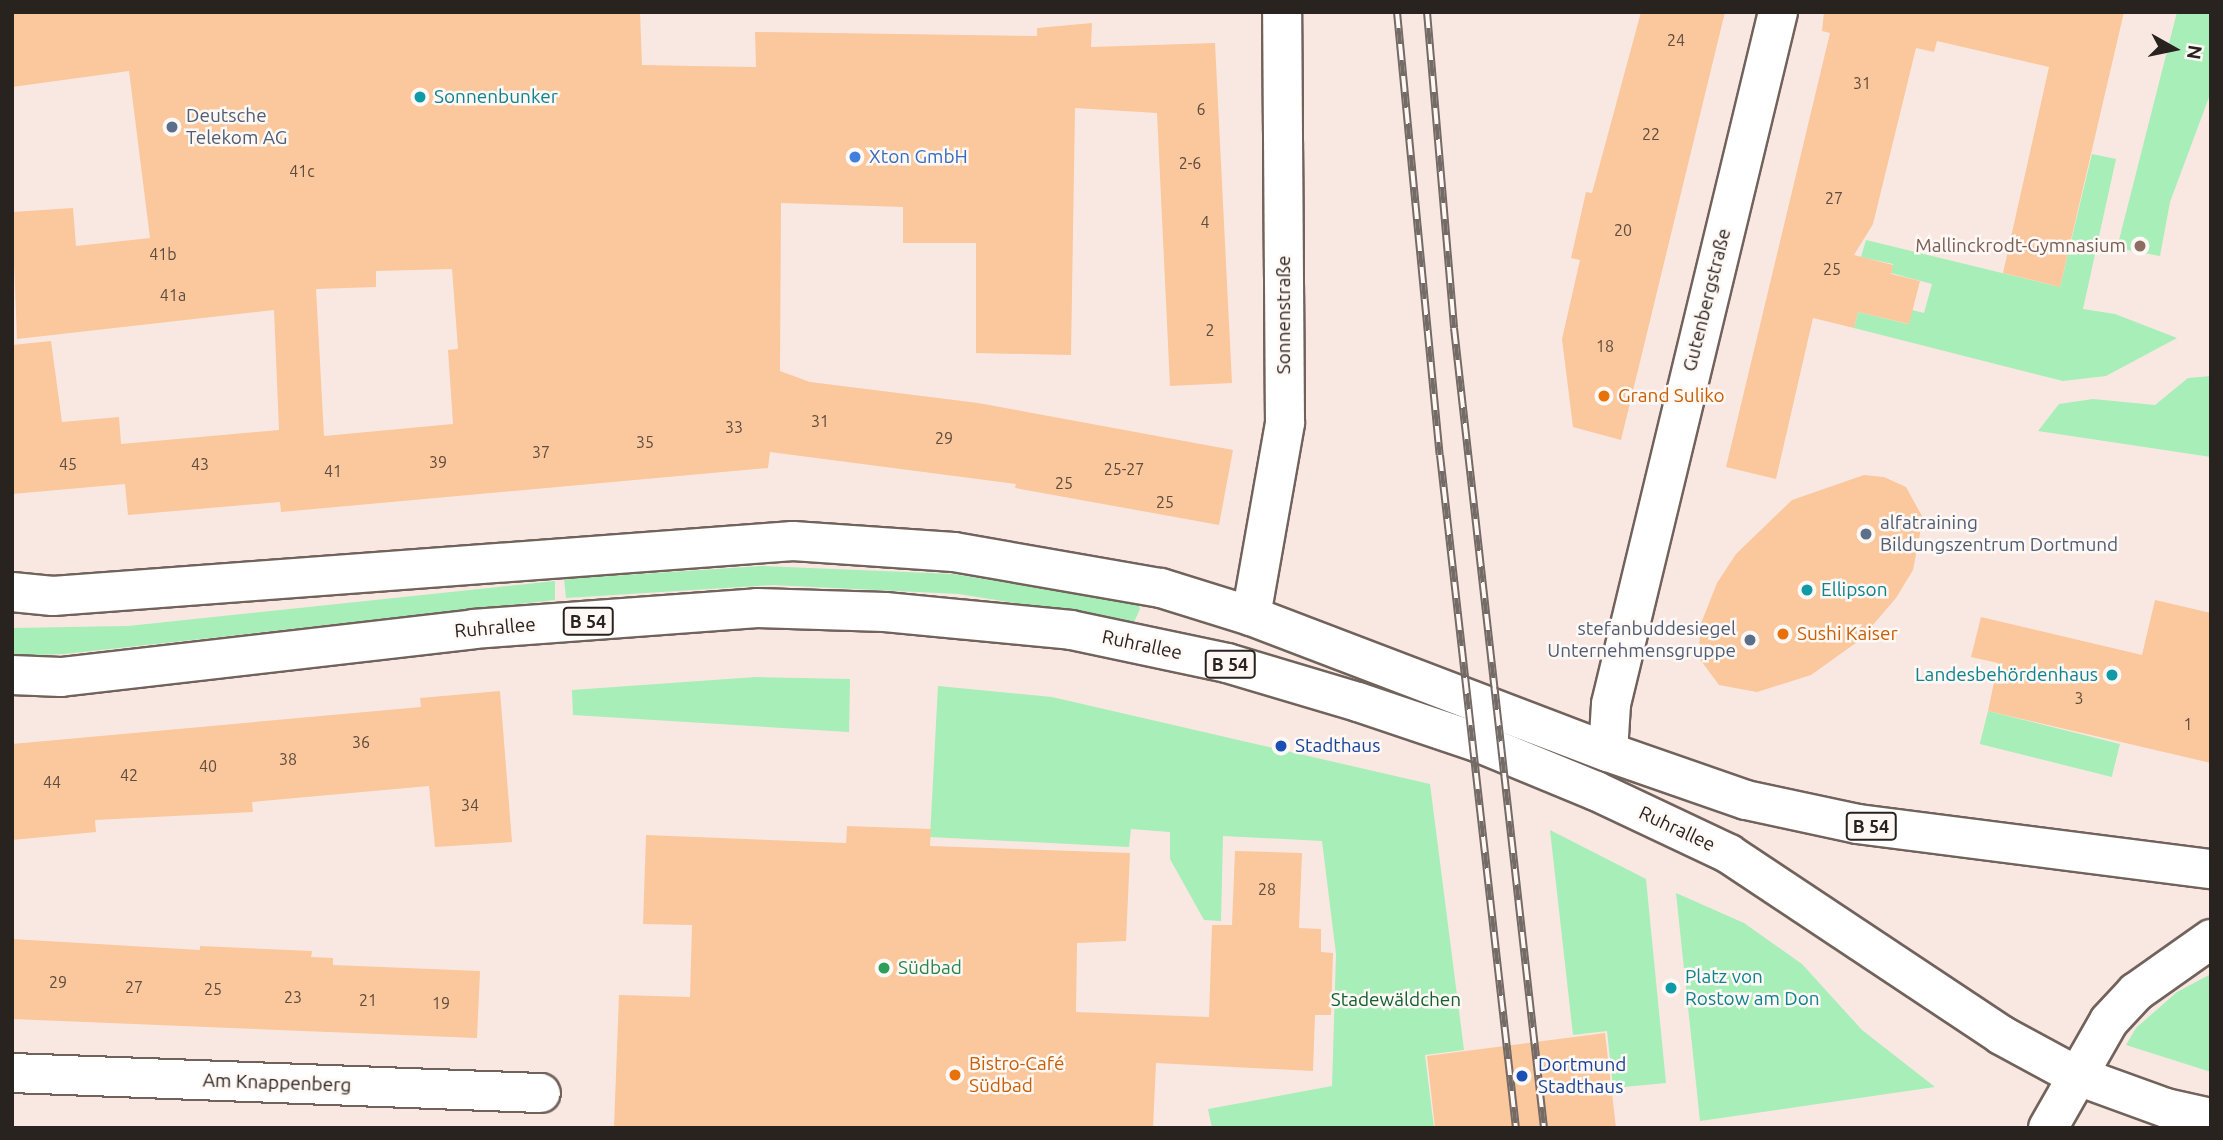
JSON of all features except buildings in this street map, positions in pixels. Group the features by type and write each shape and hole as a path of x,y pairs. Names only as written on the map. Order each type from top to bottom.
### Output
{"main road":[{"name":"Sonnenstraße","path":"1251,615 1285,423 1282,12"},
{"name":"Gutenbergstraße","path":"1608,752 1611,704 1778,12"},
{"name":"B 54","path":"12,592 53,596 793,541 909,548 1047,565 1161,588 1251,615 1608,752 1746,800 1826,819 2211,869"},
{"name":"Ruhrallee","path":"12,675 61,677 473,629 757,608 885,612 1071,631 1227,663 1358,702 1477,742 1596,792 1729,854 2001,1035 2076,1074 2166,1108 2211,1118"},
{"path":"2048,1128 2076,1074 2109,1021 2136,992 2211,939"},
{"name":"Am Knappenberg","path":"12,1073 541,1093"}],"green space":[{"path":"2177,12 2211,12 2211,92 2170,202 2160,256 2117,248"},
{"path":"2092,154 2116,159 2083,309 2115,314 2177,338 2106,376 2063,381 1854,328 1858,312 1908,324 1912,310 1924,313 1932,284 1891,273 1893,264 1861,257 1866,240 2060,287"},
{"path":"2211,376 2211,457 2038,431 2059,404 2093,399 2155,405 2188,378"},
{"path":"762,566 953,574 1138,604 1140,609 1134,622 959,594 773,585 566,598 564,579"},
{"path":"555,581 555,600 64,654 12,656 12,628 128,626"},
{"path":"756,677 850,679 849,732 573,715 572,690"},
{"name":"Stadewäldchen","path":"938,686 1052,697 1430,784 1464,1050 1425,1055 1434,1128 1212,1128 1208,1109 1332,1086 1336,954 1322,841 1223,836 1221,921 1204,920 1170,859 1170,832 1131,829 1129,847 930,837"},
{"path":"1988,711 2120,744 2112,777 1980,744"},
{"path":"1550,830 1646,879 1666,1083 1613,1088 1607,1031 1573,1035"},
{"path":"1676,893 1744,923 1802,964 1862,1030 1935,1087 1700,1121"},
{"path":"2211,974 2211,1072 2126,1045 2136,1028 2177,992"}],"railway":[{"path":"1397,12 1440,455 1516,1128"},
{"path":"1427,12 1454,328 1544,1128"}],"place":[{"name":"Sonnenbunker","path":"420,97"},
{"name":"Deutsche Telekom AG","path":"172,127"},
{"name":"Xton GmbH","path":"855,157"},
{"name":"Mallinckrodt-Gymnasium","path":"2140,246"},
{"name":"Grand Suliko","path":"1604,396"},
{"name":"alfatraining Bildungszentrum Dortmund","path":"1866,534"},
{"name":"Ellipson","path":"1807,590"},
{"name":"Sushi Kaiser","path":"1783,634"},
{"name":"stefanbuddesiegel Unternehmensgruppe","path":"1750,640"},
{"name":"Landesbehördenhaus","path":"2112,675"},
{"name":"Stadthaus","path":"1281,746"},
{"name":"Südbad","path":"884,968"},
{"name":"Platz von Rostow am Don","path":"1671,988"},
{"name":"Bistro-Café Südbad","path":"955,1075"},
{"name":"Dortmund Stadthaus","path":"1522,1076"}]}
